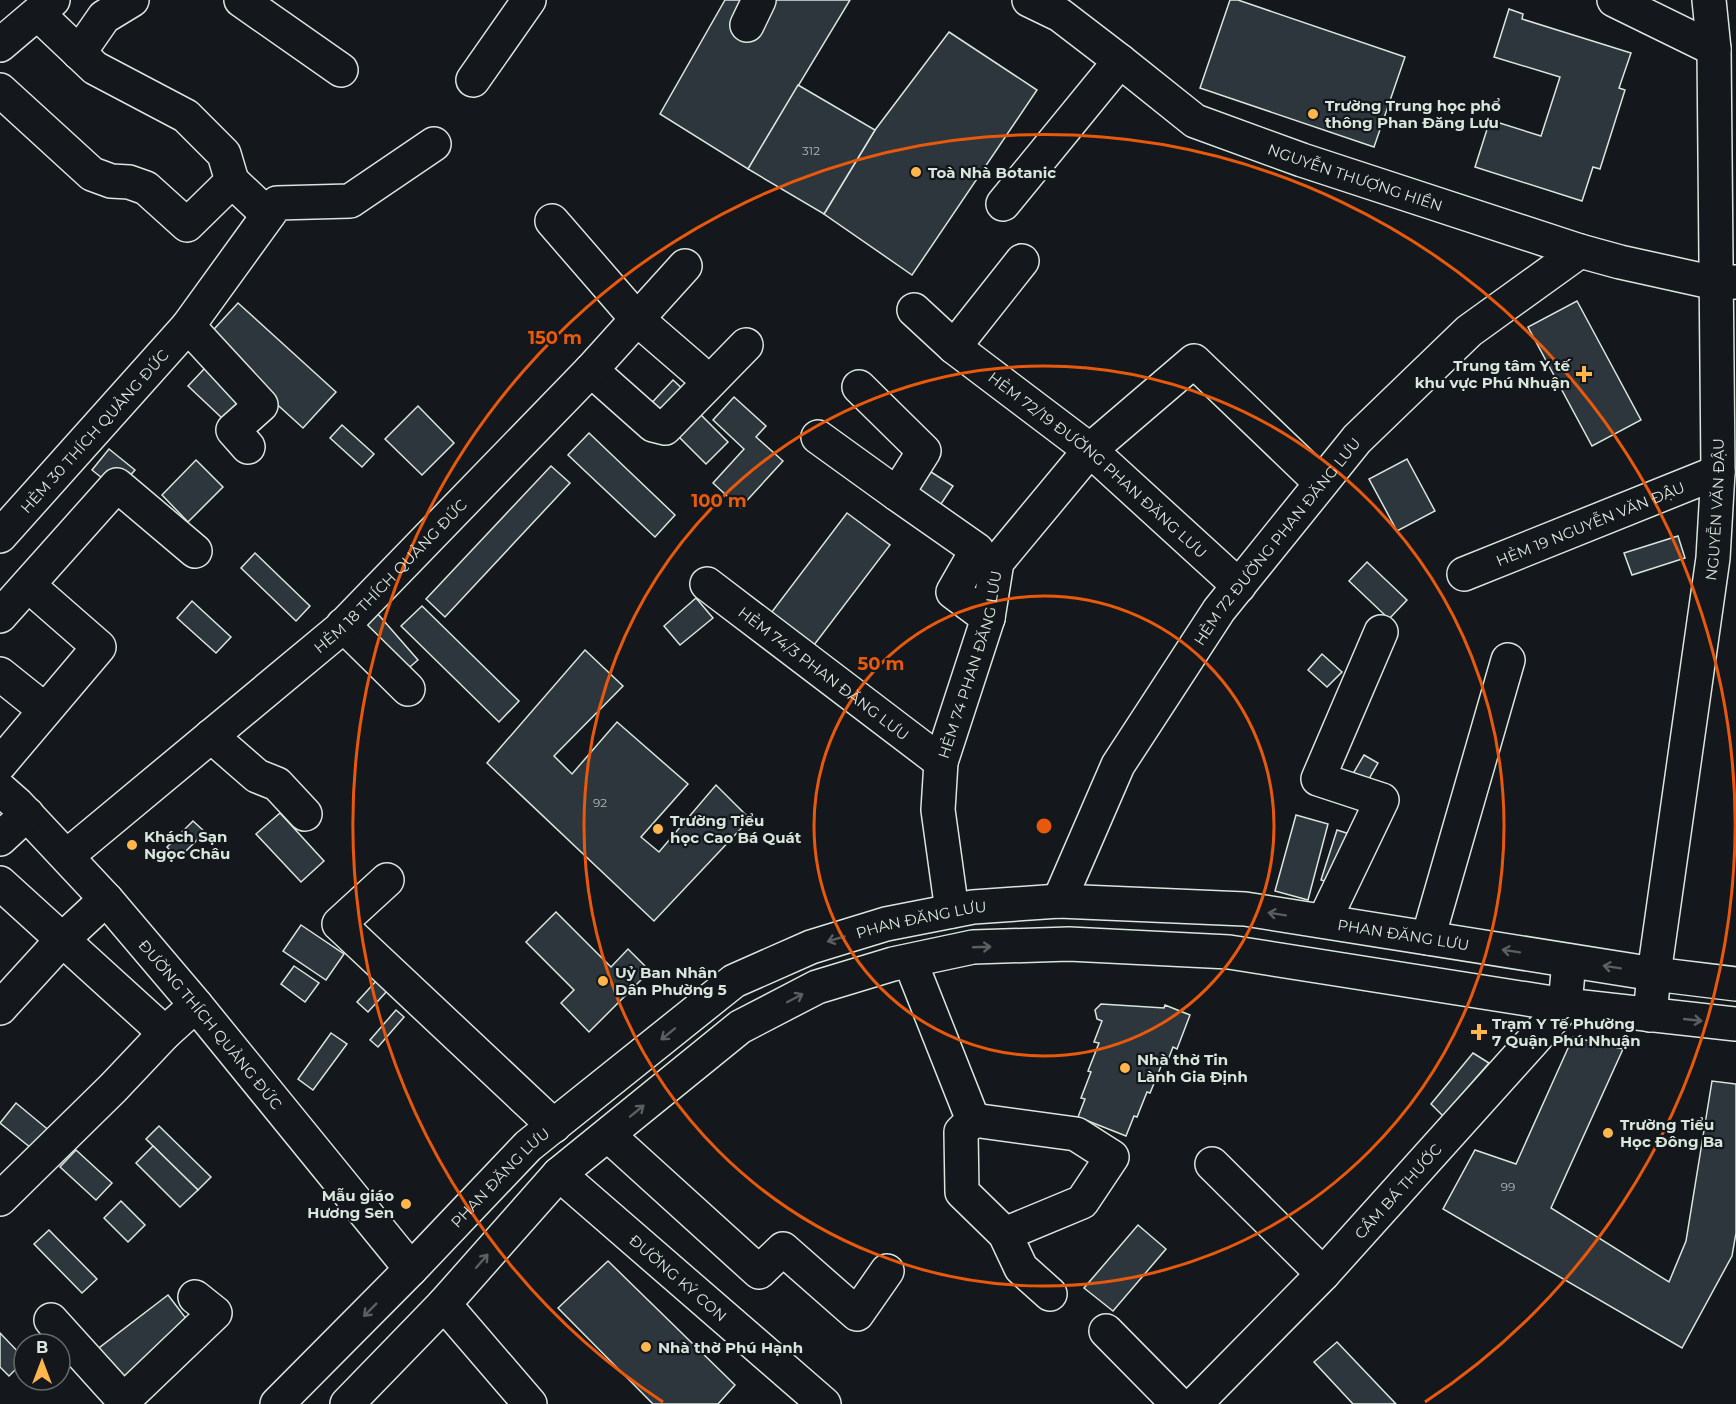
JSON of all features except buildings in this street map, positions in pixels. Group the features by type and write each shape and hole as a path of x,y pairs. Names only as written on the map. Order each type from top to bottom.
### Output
{"street":[{"path":"79,53 104,17 132,0"},
{"path":"241,0 342,70"},
{"path":"473,80 529,0"},
{"name":"NGUYỄN THƯỢNG HIỀN","path":"1029,0 1060,15 1195,121 1302,160 1580,251 1620,262 1726,282"},
{"path":"1614,0 1714,49"},
{"name":"NGUYỄN VĂN ĐẬU","path":"1650,1015 1654,974 1723,579 1718,472 1727,410 1726,282 1710,0"},
{"path":"2,38 46,7 79,53 95,68 186,116 224,154 232,181 268,215"},
{"path":"1003,204 1120,61"},
{"path":"0,90 92,174 111,181 129,182 146,188 187,225 232,181"},
{"name":"HẺM 30 THÍCH QUẢNG ĐỨC","path":"0,536 188,326 277,203 350,201 434,144"},
{"path":"552,220 637,319 696,370"},
{"name":"HẺM 72 ĐƯỜNG PHAN ĐĂNG LƯU","path":"1059,902 1118,765 1219,610 1357,438 1469,331 1580,251"},
{"path":"954,347 1022,261"},
{"name":"HẺM 18 THÍCH QUẢNG ĐỨC","path":"67,856 344,626 591,370 685,266"},
{"name":"HẺM 72/19 ĐƯỜNG PHAN ĐĂNG LƯU","path":"914,310 954,347 1090,450 1239,586"},
{"path":"188,326 261,405 233,430 248,447"},
{"path":"591,370 653,425 665,428 746,345"},
{"name":"HẺM 74 PHAN ĐĂNG LƯU","path":"952,911 938,810 941,762 988,618 997,562 1090,450 1194,361 1321,483"},
{"path":"859,387 924,451 897,494"},
{"path":"818,438 977,550 953,592 988,618"},
{"name":"HẺM 19 NGUYỄN VĂN ĐẬU","path":"1464,574 1718,472"},
{"path":"0,616 117,485 195,550"},
{"name":"HẺM 74/3 PHAN ĐĂNG LƯU","path":"707,584 941,762"},
{"path":"0,764 99,647 28,585"},
{"path":"344,626 408,689"},
{"path":"1324,921 1382,800 1318,779 1381,632"},
{"path":"1428,938 1508,660"},
{"path":"0,674 45,710"},
{"path":"211,736 257,776 277,784 305,814"},
{"name":"ĐƯỜNG THÍCH QUẢNG ĐỨC","path":"0,789 27,814 106,899 196,1005 411,1269 530,1404"},
{"path":"0,839 27,814"},
{"path":"387,880 339,924 555,1126"},
{"path":"0,883 165,1033"},
{"path":"0,1008 63,939 106,899"},
{"name":"PHAN ĐĂNG LƯU","path":"277,1404 411,1269 528,1146 734,981 811,947 886,924 974,907 1059,902 1245,909 1654,974 1736,984"},
{"path":"347,1404 444,1304 559,1174 740,1027 817,987 910,961 973,947 1069,944 1229,952 1565,1005 1736,1024"},
{"path":"910,961 973,1120"},
{"path":"1565,1005 1569,961"},
{"path":"0,1198 196,1005"},
{"name":"CẦM BÁ THƯỚC","path":"1195,1404 1323,1274 1565,1005"},
{"path":"973,1120 961,1132 962,1192 1005,1234 1021,1268 1050,1294"},
{"path":"973,1120 1076,1134 1112,1157 1082,1202 1005,1234"},
{"path":"608,1135 759,1272 783,1249 857,1314 887,1271"},
{"path":"1212,1164 1323,1274"},
{"name":"ĐƯỜNG KÝ CON","path":"559,1174 824,1404"},
{"path":"51,1320 125,1402 215,1313 195,1297"},
{"path":"1106,1331 1178,1404"}],"place":[{"name":"Trường Trung học phổ thông Phan Đăng Lưu","path":"1313,114"},
{"name":"Toà Nhà Botanic","path":"916,172"},
{"name":"Trung tâm Y tế khu vực Phú Nhuận","path":"1584,374"},
{"name":"Trường Tiểu học Cao Bá Quát","path":"658,829"},
{"name":"Khách Sạn Ngọc Châu","path":"132,845"},
{"name":"Uỷ Ban Nhân Dân Phường 5","path":"603,981"},
{"name":"Trạm Y Tế Phường 7 Quận Phú Nhuận","path":"1479,1032"},
{"name":"Nhà thờ Tin Lành Gia Định","path":"1125,1068"},
{"name":"Trường Tiểu Học Đông Ba","path":"1608,1133"},
{"name":"Mẫu giáo Hương Sen","path":"406,1204"},
{"name":"Nhà thờ Phú Hạnh","path":"646,1347"}]}
